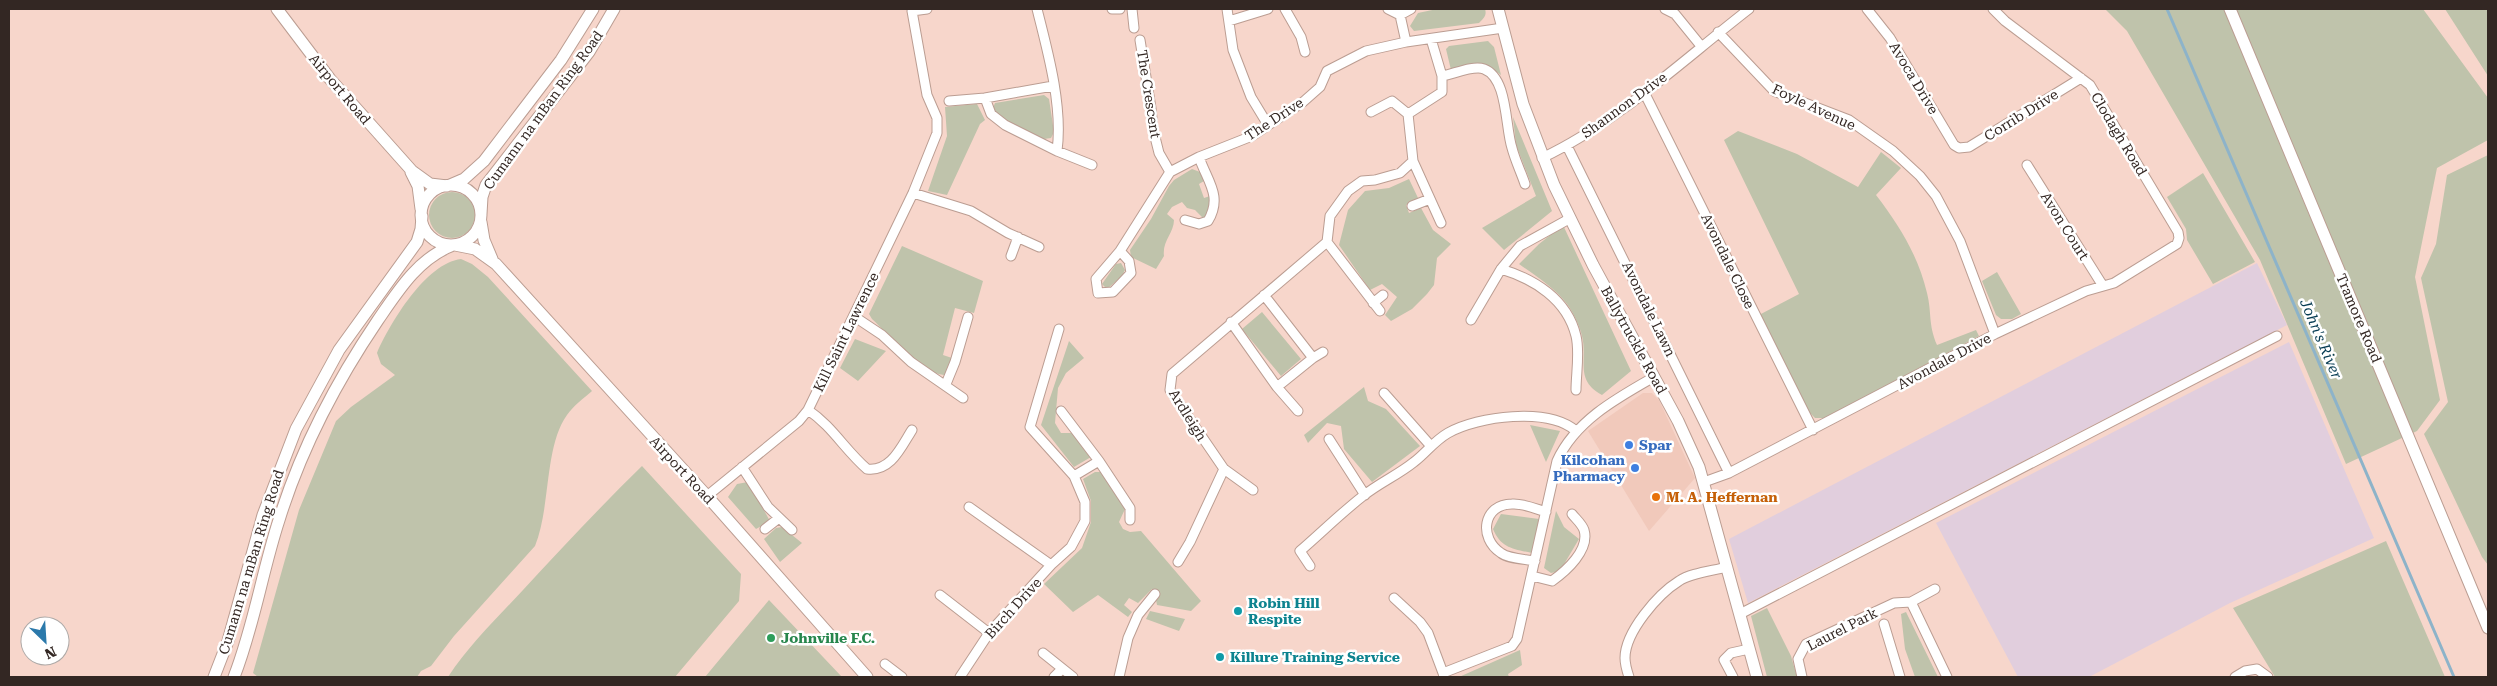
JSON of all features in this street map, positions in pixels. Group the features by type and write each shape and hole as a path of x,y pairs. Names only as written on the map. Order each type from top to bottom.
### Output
{"main road":[{"name":"Airport Road","path":"277,9 330,79 408,167 430,184 449,186"},
{"name":"Cumann na mBan Ring Road","path":"449,186 464,179 484,161 561,60 594,9"},
{"name":"Cumann na mBan Ring Road","path":"481,216 482,197 486,185 589,52 614,9"},
{"name":"Ballytruckle Road","path":"1498,9 1518,86 1542,158 1569,219 1684,432 1704,482 1757,677"},
{"name":"Tramore Road","path":"2230,9 2488,628"},
{"name":"Airport Road","path":"408,167 418,186 422,215"},
{"path":"449,186 462,187 473,195 481,216 473,236 453,245 433,238 427,232 422,215 430,195 449,186"},
{"name":"Cumann na mBan Ring Road","path":"214,677 228,641 263,515 296,429 339,350 417,242 421,229 422,215"},
{"name":"Airport Road","path":"481,216 484,240 496,264"},
{"name":"Airport Road","path":"453,245 475,249 496,264 707,496 867,677"},
{"name":"Cumann na mBan Ring Road","path":"234,677 279,520 299,464 323,413 361,346 419,266 435,253 453,245"}],"street":[{"path":"911,10 927,9"},
{"path":"1037,9 1054,86 1059,137 1057,151"},
{"path":"1112,9 1120,9"},
{"path":"1132,9 1134,28"},
{"path":"1227,9 1233,50 1250,97 1268,125"},
{"path":"1229,21 1268,9"},
{"path":"1284,9 1301,37 1305,52"},
{"path":"1388,9 1400,15"},
{"path":"1400,15 1411,9"},
{"path":"1666,9 1675,14 1701,46"},
{"name":"Shannon Drive","path":"1542,158 1567,146 1644,92 1749,9"},
{"name":"Avoca Drive","path":"1867,9 1890,38 1954,145 1959,148"},
{"name":"Clodagh Road","path":"1993,9 2005,21 2090,85 2178,232 2179,238"},
{"name":"Kill Saint Lawrence","path":"707,496 799,421 808,410 855,317 913,193 937,133 937,118 927,94 911,10"},
{"path":"1400,15 1406,42"},
{"name":"The Drive","path":"1170,172 1199,157 1252,136 1289,112 1320,87 1327,71 1366,51 1406,42 1503,28"},
{"name":"Foyle Avenue","path":"1718,32 1774,91 1849,120 1893,151 1920,176 1936,196 1960,240 1995,334"},
{"path":"1408,114 1442,92 1442,76 1431,38"},
{"name":"The Crescent","path":"1140,40 1152,108 1153,129 1159,153 1170,172"},
{"path":"1442,76 1477,68 1484,69 1495,78 1506,110 1511,146 1525,184"},
{"name":"Corrib Drive","path":"1959,148 1969,147 2081,78"},
{"path":"949,101 985,98 1054,86"},
{"name":"Avondale Close","path":"1644,92 1813,430"},
{"path":"985,98 991,114 1005,125 1057,151 1092,165"},
{"path":"1371,112 1392,101 1408,114 1413,161 1441,222"},
{"name":"Avondale Lawn","path":"1567,146 1730,473"},
{"path":"1185,220 1199,224 1208,221 1214,211 1216,195 1199,157"},
{"path":"1380,311 1327,242 1330,216 1348,191 1362,181 1375,180 1400,173 1413,161"},
{"name":"Avon Court","path":"2027,165 2102,286"},
{"path":"1120,251 1129,261 1130,273 1113,292 1098,293 1096,279 1120,251 1170,172"},
{"path":"913,193 971,211 1018,238 1039,247"},
{"path":"1412,206 1430,199"},
{"path":"1471,320 1500,269 1520,246 1569,219"},
{"path":"1011,256 1018,238"},
{"name":"Avondale Drive","path":"1704,482 1730,473 1995,334 2102,286 2114,283 2172,248 2179,238"},
{"name":"Ardleigh","path":"1253,490 1224,469 1170,390 1172,374 1327,242"},
{"path":"1500,269 1525,276 1544,289 1562,306 1576,336 1576,390"},
{"path":"1264,295 1313,358"},
{"path":"1373,302 1383,295"},
{"path":"855,317 882,335 911,362 946,384 963,398"},
{"path":"946,384 955,362 968,317"},
{"path":"1231,322 1277,387 1298,411"},
{"name":"Birch Drive","path":"960,677 988,633 1051,565 1071,547 1085,521 1085,502 1074,476 1030,427 1059,330"},
{"path":"1740,614 2277,336"},
{"path":"1277,387 1323,352"},
{"path":"1394,598 1420,622 1428,634 1443,675 1512,646 1517,639 1557,461 1565,444 1576,431 1623,394 1654,377"},
{"path":"1384,393 1430,445"},
{"path":"808,410 838,436 857,460 867,469 880,468 891,461 912,430"},
{"path":"1061,412 1100,461 1130,508 1130,520"},
{"path":"1310,566 1300,551 1364,495 1411,465 1430,445 1449,432 1474,423 1502,418 1551,419 1562,422 1576,431"},
{"path":"1329,439 1364,495"},
{"path":"1074,476 1100,461"},
{"path":"742,467 764,501 792,530"},
{"path":"1178,562 1190,542 1224,469"},
{"path":"1535,561 1502,554 1490,543 1486,528 1488,516 1498,505 1514,503 1546,512"},
{"path":"969,507 1051,565"},
{"path":"1532,576 1552,580 1566,571 1578,554 1585,541 1584,529 1572,514"},
{"path":"765,529 779,518"},
{"path":"1629,677 1625,658 1630,639 1643,616 1659,597 1680,580 1727,567"},
{"name":"Laurel Park","path":"1802,677 1798,659 1806,644 1894,603 1911,602 1935,589"},
{"path":"1119,677 1128,638 1138,615 1155,594"},
{"path":"940,596 988,633"},
{"path":"1911,602 1947,677"},
{"name":"Laurel Park","path":"1884,624 1900,677"},
{"path":"1733,677 1724,660 1730,653 1749,649"},
{"path":"1044,652 1073,677"},
{"path":"885,664 902,677"},
{"path":"1054,677 1062,669"},
{"path":"2235,677 2245,671 2257,670 2268,677"}],"shaded area":[{"path":"2257,263 2287,325 1748,603 1729,539"},
{"path":"2289,342 2374,538 2230,603 2089,677 2018,677 1936,523"},
{"path":"1643,393 1652,393 1659,400 1695,478 1649,531 1588,431"}],"green space":[{"path":"1437,9 1485,9 1486,13 1479,23 1414,31 1410,26 1418,13"},
{"path":"2105,9 2423,9 2488,98 2488,140 2437,168 2415,277 2440,400 2417,431 2346,464 2260,260 2127,31"},
{"path":"2445,9 2488,9 2488,76"},
{"path":"1488,41 1494,47 1501,75 1489,68 1477,66 1451,70 1446,49 1449,46"},
{"path":"1044,95 1049,99 1054,132 1051,138 1044,139 999,117 993,108 995,103"},
{"path":"977,104 985,120 980,124 947,195 928,191 947,136 945,107"},
{"path":"1513,117 1552,211 1504,250 1482,228 1536,196 1516,145"},
{"path":"1738,131 1797,154 1858,187 1881,152 1901,168 1876,195 1900,229 1913,253 1927,293 1932,331 1937,345 1976,330 1979,336 1826,418 1815,418 1807,410 1759,315 1799,294 1724,140"},
{"path":"2488,155 2488,565 2482,557 2424,434 2448,402 2421,278 2436,244 2447,175"},
{"path":"1192,169 1200,172 1204,181 1199,184 1204,198 1210,196 1211,205 1205,217 1202,217 1195,210 1187,208 1182,202 1172,207 1167,214 1174,220 1172,229 1165,246 1164,256 1156,269 1131,257 1130,250 1151,219 1169,186 1174,180"},
{"path":"2203,173 2255,262 2213,284 2187,240 2186,229 2167,197"},
{"path":"1409,179 1418,198 1406,205 1409,213 1421,208 1433,230 1451,244 1437,258 1434,285 1427,294 1412,309 1391,321 1385,315 1397,297 1382,284 1370,290 1339,245 1348,210 1365,191 1389,188"},
{"path":"452,192 465,196 471,202 475,215 471,228 465,234 452,238 439,234 433,228 429,215 433,202 439,196"},
{"path":"1563,225 1631,371 1602,395 1593,389 1585,376 1582,336 1569,307 1551,287 1519,264 1539,244"},
{"path":"902,246 983,281 974,313 955,308 943,355 952,358 949,371 944,375 926,368 916,361 869,314"},
{"path":"461,259 472,264 488,277 592,391 569,412 560,428 551,460 544,514 535,546 454,636 431,666 421,671 417,677 258,677 253,673 299,510 336,421 351,407 395,375 381,364 377,353 391,326 422,283 435,271 448,263"},
{"path":"1121,263 1125,270 1122,276 1107,289 1102,284 1116,264"},
{"path":"1997,272 2021,314 2012,319 2001,319 1996,315 1982,281"},
{"path":"1262,312 1301,359 1281,376 1242,329"},
{"path":"855,339 886,351 858,381 840,368"},
{"path":"1069,341 1084,358 1066,373 1058,388 1055,423 1061,433 1073,433 1091,457 1074,467 1041,425"},
{"path":"1364,387 1368,401 1386,409 1420,446 1372,482 1344,449 1341,426 1327,423 1308,443 1304,435"},
{"path":"1530,425 1560,431 1546,462"},
{"path":"642,466 741,574 739,601 675,677 448,677 484,632"},
{"path":"1095,472 1102,472 1125,509 1119,522 1123,529 1130,532 1141,531 1201,601 1191,611 1157,605 1156,600 1159,595 1152,589 1138,603 1129,598 1124,605 1132,612 1128,617 1098,595 1073,612 1044,584 1082,548 1091,522 1091,501 1083,479"},
{"path":"748,482 770,521 756,529 728,497 737,484"},
{"path":"1556,511 1564,527 1579,539 1560,571 1551,573 1544,568"},
{"path":"1501,514 1539,519 1532,553 1508,547 1496,535 1493,529"},
{"path":"782,527 802,543 780,562 764,539 776,528"},
{"path":"2386,541 2445,677 2275,677 2233,608"},
{"name":"Johnville F.C.","path":"769,600 842,677 705,677"},
{"path":"1767,608 1791,656 1797,677 1767,677 1751,616"},
{"path":"1150,611 1185,619 1179,631 1146,619"},
{"path":"1906,612 1938,677 1915,677 1905,649 1901,614"},
{"path":"1520,650 1522,665 1508,674 1509,677 1459,677"}],"waterway":[{"name":"John's River","path":"2167,9 2454,677"}],"place":[{"name":"Spar","path":"1629,445"},
{"name":"Kilcohan Pharmacy","path":"1635,468"},
{"name":"M. A. Heffernan","path":"1656,497"},
{"name":"Robin Hill Respite","path":"1238,611"},
{"name":"Johnville F.C.","path":"771,638"},
{"name":"Killure Training Service","path":"1220,657"}]}
